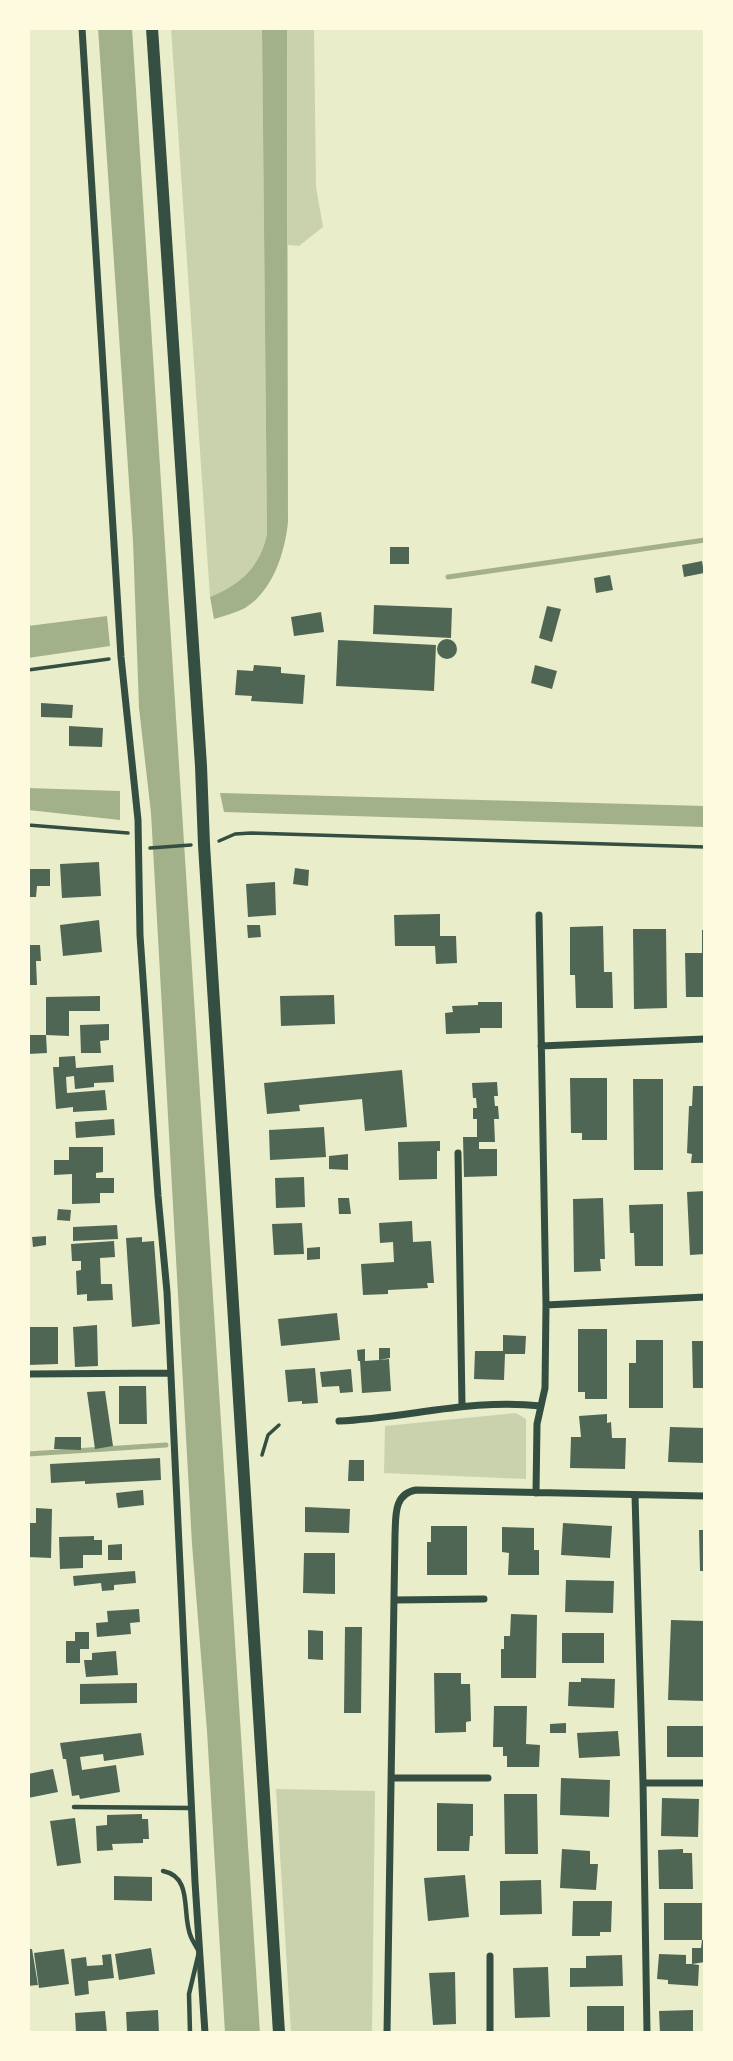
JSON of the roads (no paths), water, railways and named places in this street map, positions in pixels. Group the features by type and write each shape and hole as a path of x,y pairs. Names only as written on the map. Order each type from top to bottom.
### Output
{"main road":[{"path":"152,28 201,766 198,845 279,2033"}],"street":[{"path":"82,28 121,657 137,809 140,935 167,1292 191,1808 205,2033"},
{"path":"536,1493 537,1424 545,1388 546,1305 539,915"},
{"path":"541,1046 705,1039"},
{"path":"458,1153 462,1406"},
{"path":"546,1305 705,1297"},
{"path":"28,1374 170,1373"},
{"path":"340,1421 462,1406 517,1403 541,1406"},
{"path":"387,2033 396,1535 399,1502 407,1492 416,1490 705,1496"},
{"path":"635,1495 647,2033"},
{"path":"395,1600 484,1599"},
{"path":"393,1778 488,1778"},
{"path":"643,1783 705,1783"},
{"path":"489,2033 490,1956"}],"lane":[{"path":"74,1807 191,1808"},
{"path":"163,1871 171,1872 179,1879 183,1888 190,1936 199,1952 189,1994 190,2033"}],"waterway":[{"path":"448,577 705,540"},
{"path":"28,1454 166,1445"}]}
